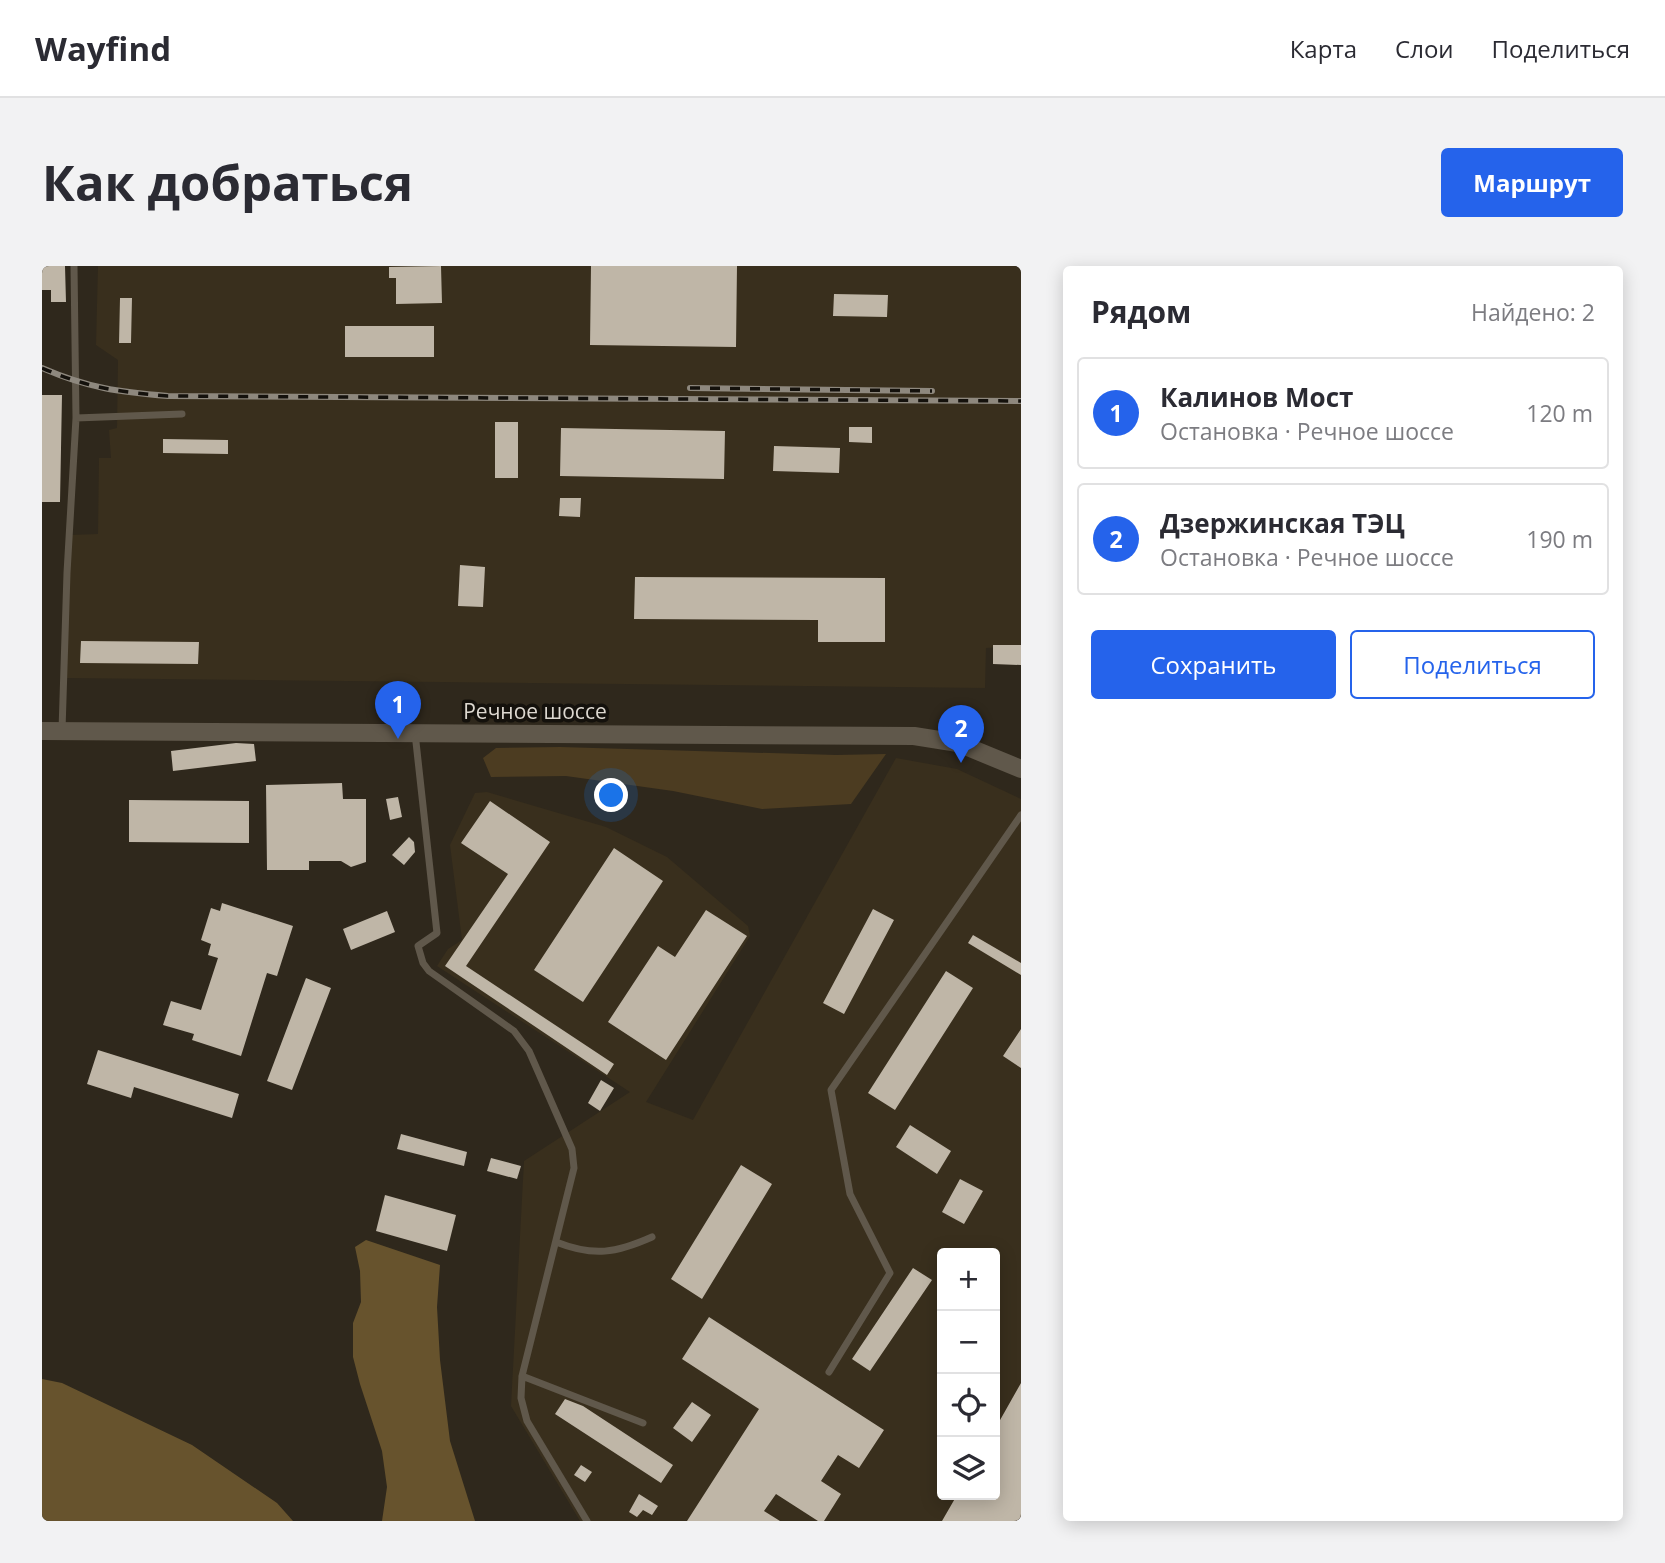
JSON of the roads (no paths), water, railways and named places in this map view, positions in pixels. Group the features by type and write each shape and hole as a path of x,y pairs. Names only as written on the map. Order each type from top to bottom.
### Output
{"street":[{"name":"Речное шоссе","path":"42,730 914,736 958,743 1021,769"}],"lane":[{"path":"62,731 76,418 74,266"},
{"path":"76,418 183,414"},
{"path":"415,733 437,933 418,946 423,963 429,971 514,1031 529,1051 572,1149 575,1168 522,1376 521,1398 527,1421 587,1521"},
{"path":"829,1372 890,1273 850,1194 831,1090 1021,815"},
{"path":"556,1242 575,1250 600,1252 630,1247 652,1237"},
{"path":"522,1376 643,1423"}],"railway":[{"path":"42,368 104,388 168,396 1021,401"},
{"path":"690,388 932,391"}],"place":[{"name":"Калинов Мост","path":"398,739"},
{"name":"Дзержинская ТЭЦ","path":"961,763"}]}
